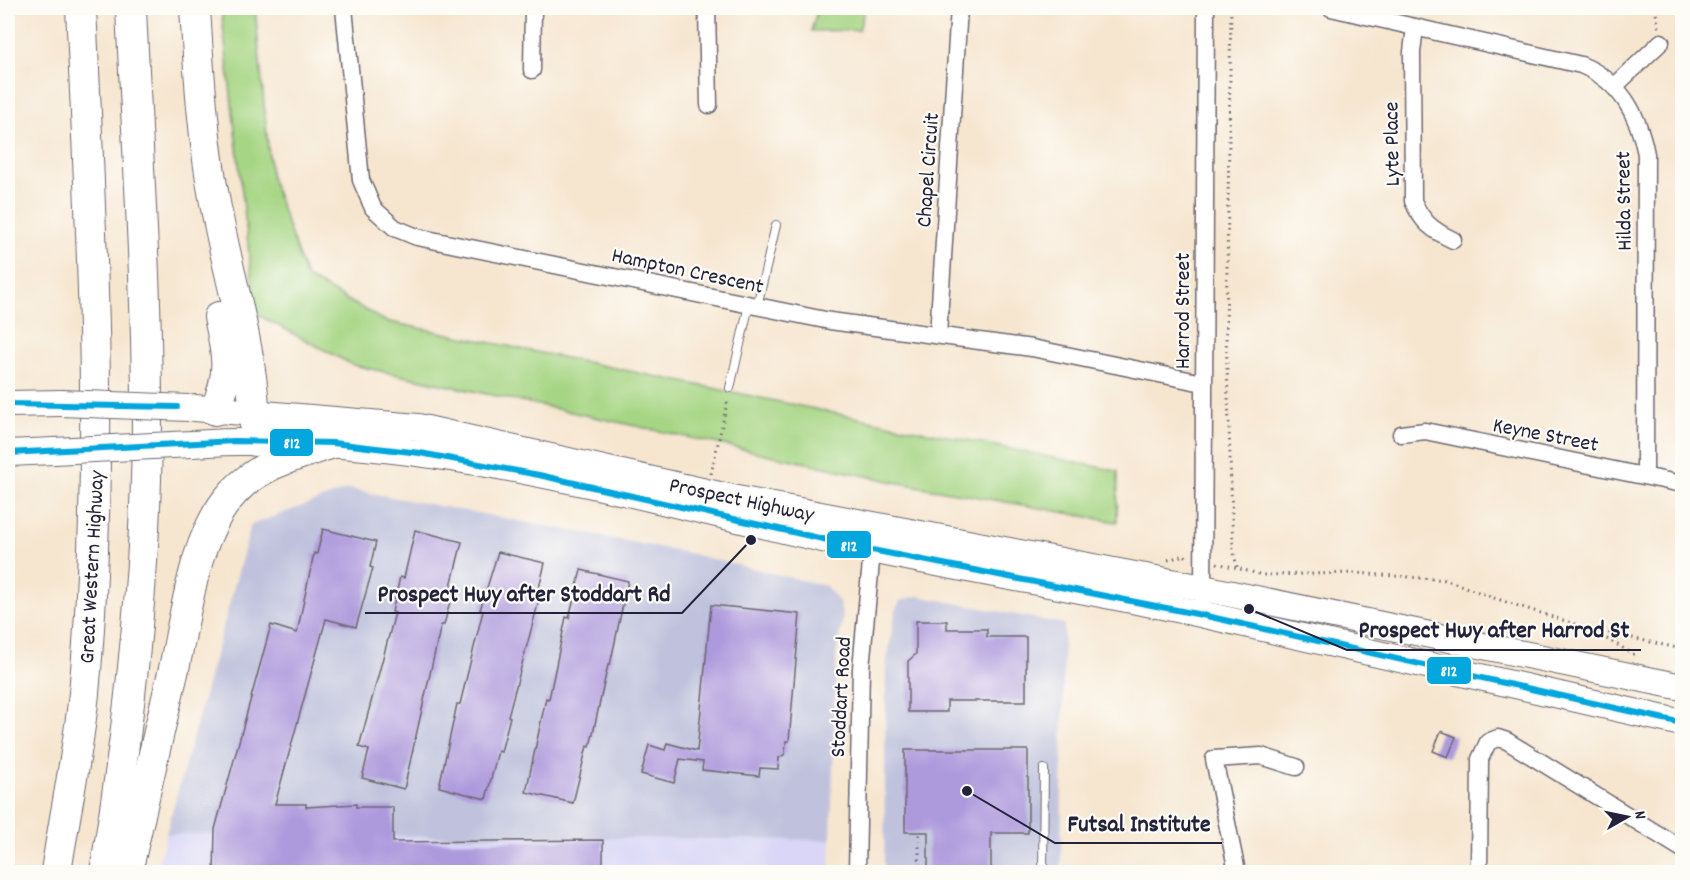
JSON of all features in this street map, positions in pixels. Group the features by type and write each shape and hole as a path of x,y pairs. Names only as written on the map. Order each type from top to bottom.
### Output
{"highway":[{"name":"Great Western Highway","path":"56,873 84,695 95,498 95,365 81,8"},
{"path":"105,873 132,684 140,586 146,428 145,320 131,8"},
{"path":"177,8 186,131 227,363 226,387 202,409"},
{"path":"195,8 200,81 215,205 254,387 255,427"},
{"path":"127,873 198,564 212,523 233,493 254,474 290,456 333,443"}],"main road":[{"name":"Prospect Highway","path":"8,404 61,403 202,409 255,427 333,443 420,453 539,475 872,550 1202,615 1683,723"},
{"name":"Prospect Highway","path":"8,453 192,444 255,427 418,427 737,499 1203,588 1683,687"}],"street":[{"name":"Hampton Crescent","path":"344,8 362,180 374,208 395,228 417,237 830,321 1032,348 1203,383"},
{"path":"532,70 533,8"},
{"path":"707,8 709,105"},
{"name":"Chapel Circuit","path":"938,335 959,8"},
{"name":"Harrod Street","path":"1202,615 1206,8"},
{"name":"Hilda Street","path":"1331,8 1581,65 1595,71 1615,86 1632,108 1641,130 1646,153 1645,476"},
{"name":"Lyte Place","path":"1415,27 1412,64 1413,201 1421,220 1435,232 1453,240"},
{"path":"1615,86 1661,42"},
{"name":"Keyne Street","path":"1401,434 1425,431 1683,484"},
{"name":"Stoddart Road","path":"856,873 861,668 875,524"},
{"path":"1479,873 1480,759 1488,742 1498,738 1507,741 1683,849"},
{"path":"1237,873 1214,759 1261,756 1296,767"}],"lane":[{"path":"730,388 776,225"},
{"path":"1043,873 1044,769"}],"path":[{"path":"1231,8 1226,334 1233,549 1237,567 1263,575 1356,573 1447,580 1587,628 1683,649"},
{"path":"1654,8 1661,42"},
{"path":"711,476 730,388"},
{"path":"1587,628 1642,660"},
{"path":"919,832 919,873"}],"shaded area":[{"path":"349,489 679,551 826,586 839,602 843,618 836,654 831,840 166,834 251,525"},
{"path":"918,596 1064,624 1061,872 884,872 886,666 895,612 900,601"},
{"path":"166,834 831,840 830,872 156,872"}],"green space":[{"path":"221,8 255,8 271,178 306,277 385,321 1118,471 1117,522 894,482 353,365 256,314"},
{"path":"818,8 865,8 859,30 811,31"}],"building":[{"path":"323,529 376,542 370,567 373,568 356,627 326,619 275,804 306,804 306,807 356,804 356,807 393,807 393,842 603,840 603,873 214,873 215,829 271,625 297,633 314,553 317,554"},
{"path":"415,530 462,542 450,590 453,590 444,625 441,625 404,789 362,778 369,750 359,747 395,613 392,612 400,577 404,578"},
{"path":"498,552 545,563 539,588 542,589 508,716 510,717 501,752 498,751 486,799 439,787 457,704 460,704 483,611 480,610"},
{"path":"581,570 628,581 590,747 587,746 573,803 526,792 566,617 569,618"},
{"path":"711,605 800,614 789,741 786,741 785,754 779,758 778,769 760,768 759,776 702,770 703,762 680,759 674,783 641,774 649,745 665,750 667,743 697,751"},
{"path":"916,621 947,621 947,629 987,629 987,637 1026,637 1026,701 947,701 947,712 908,712 908,661 916,654"},
{"path":"1441,731 1456,737 1448,757 1433,751"},
{"path":"905,750 1028,750 1028,833 991,833 991,873 928,873 928,832 905,832"}],"transit line":[{"name":"812","path":"8,404 177,407"},
{"name":"812","path":"8,453 234,441 333,443 420,453 539,475 872,550 1202,615 1682,723"}],"place":[{"name":"Prospect Hwy after Stoddart Rd","path":"751,540"},
{"name":"Prospect Hwy after Harrod St","path":"1249,609"},
{"name":"Futsal Institute","path":"967,791"}]}
